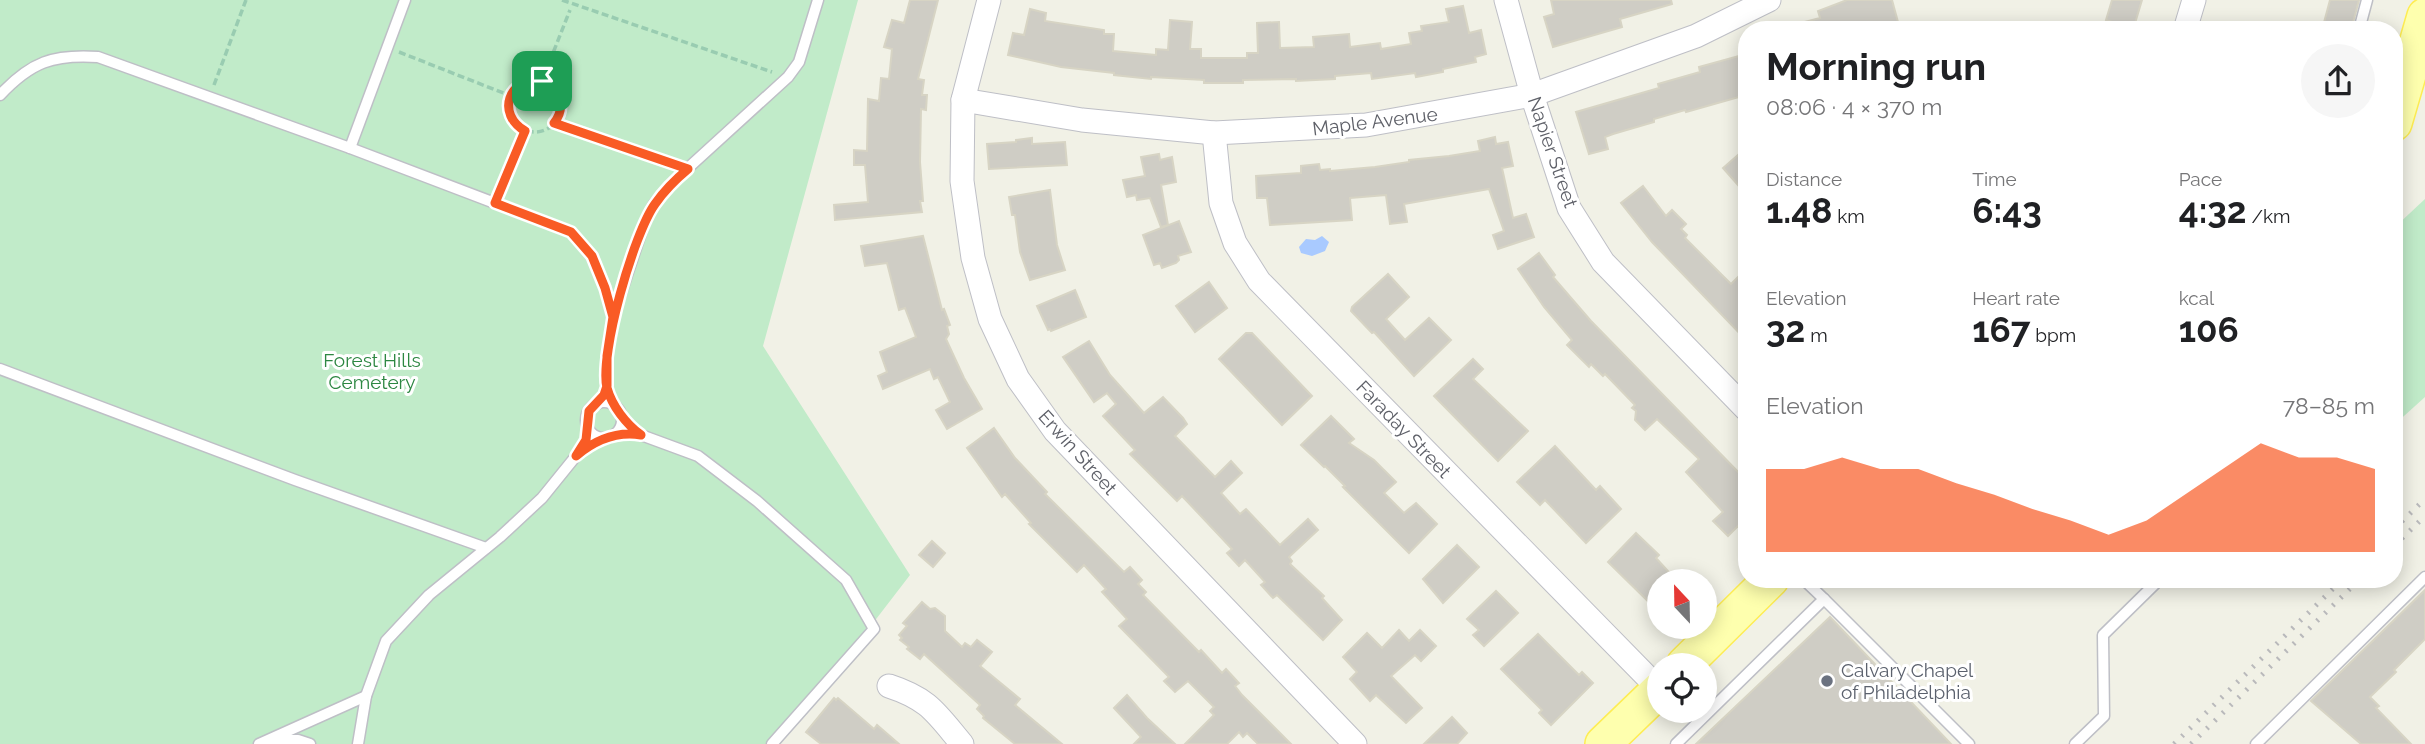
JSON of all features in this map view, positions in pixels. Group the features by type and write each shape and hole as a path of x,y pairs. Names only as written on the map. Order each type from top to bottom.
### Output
{"main road":[{"path":"2403,107 2425,16"},
{"path":"1696,653 1762,588"},
{"path":"1603,744 1647,702"}],"street":[{"name":"Erwin Street","path":"989,0 963,100 962,181 973,258 990,319 1018,379 1055,431 1355,744"},
{"name":"Napier Street","path":"1506,0 1532,95 1569,208 1603,262 1738,401"},
{"name":"Maple Avenue","path":"963,100 1082,120 1214,133 1366,125 1532,95 1696,36 1769,0"},
{"path":"2188,21 2194,0"},
{"name":"Faraday Street","path":"1214,133 1222,203 1235,243 1259,281 1647,678"},
{"path":"888,686 909,693 929,705 962,744"}],"lane":[{"path":"350,148 405,0"},
{"path":"358,744 366,696 386,641 429,595 542,498 586,440 589,411 604,395 607,386 607,356 613,317 644,224 654,204 788,77 799,62 818,0"},
{"path":"2361,21 2367,0"},
{"path":"0,95 32,66 52,58 74,55 98,57 350,148 571,232 592,256 613,317"},
{"path":"0,369 295,480 486,548"},
{"path":"607,386 622,424 615,434"},
{"path":"597,404 617,409 629,427 641,435"},
{"path":"588,429 597,437 604,438"},
{"path":"576,456 589,445 604,438 626,433 641,435 698,456 757,500 846,580 874,629 772,744"},
{"path":"2256,744 2425,577"},
{"path":"1812,588 1969,744"},
{"path":"2075,744 2104,716 2103,635 2151,588"},
{"path":"1676,744 1824,600"},
{"path":"263,742 366,696"},
{"path":"263,742 298,740 310,744"}],"path":[{"path":"209,97 246,0"},
{"path":"562,0 788,77"},
{"path":"542,81 570,10"},
{"path":"387,48 511,96"},
{"path":"542,81 555,90 559,97 560,113 554,123 543,132 525,131 511,119 508,111 511,96 518,86 525,82 542,81"},
{"path":"554,123 688,169"},
{"path":"495,203 525,131"}],"green space":[{"name":"Forest Hills Cemetery","path":"0,0 858,0 763,346 910,575 780,744 0,744"},
{"path":"2425,199 2425,397 2403,417 2403,220"}],"water":[{"path":"1322,236 1329,242 1325,251 1312,256 1301,253 1299,247 1306,239 1315,240"}],"building":[{"path":"910,0 938,0 918,79 924,80 922,95 927,95 926,110 921,109 922,212 835,220 834,205 868,202 865,165 854,165 854,150 867,151 868,99 879,101 881,78 889,79 892,49 884,47 892,20 904,23"},
{"path":"1551,0 1671,0 1672,4 1620,19 1622,27 1553,47 1544,17 1554,14"},
{"path":"1847,0 1892,0 1898,21 1808,21 1820,18 1818,11"},
{"path":"2112,0 2142,0 2136,21 2106,20"},
{"path":"2330,0 2359,0 2353,21 2324,21"},
{"path":"1463,6 1469,33 1481,30 1486,54 1475,57 1476,62 1416,77 1415,73 1372,79 1371,73 1335,76 1335,79 1204,83 1204,80 1114,75 1008,55 1013,33 1024,35 1030,9 1046,13 1045,21 1114,34 1113,51 1156,55 1156,49 1168,50 1170,20 1192,22 1190,49 1201,49 1201,58 1247,58 1247,53 1258,53 1257,23 1279,22 1280,48 1314,47 1313,37 1349,34 1350,47 1380,43 1381,49 1411,44 1409,33 1422,31 1421,26 1449,22 1446,9"},
{"path":"1738,56 1738,97 1654,119 1654,122 1605,137 1608,149 1589,154 1576,112 1659,88 1658,84 1700,72 1699,67"},
{"path":"1495,137 1496,144 1508,142 1513,166 1502,168 1513,218 1526,214 1534,237 1498,249 1493,235 1504,231 1489,189 1404,204 1407,222 1390,224 1386,195 1350,198 1352,220 1270,225 1267,198 1257,198 1256,176 1301,173 1301,166 1319,164 1320,170 1330,171 1480,151 1478,141"},
{"path":"1032,138 1032,144 1065,142 1067,165 989,169 987,144"},
{"path":"1159,154 1160,160 1172,157 1176,182 1161,185 1168,225 1161,227 1150,198 1137,200 1136,195 1127,197 1123,180 1145,176 1141,157"},
{"path":"1738,155 1738,185 1723,168"},
{"path":"1643,186 1666,216 1672,210 1686,224 1681,229 1687,235 1685,238 1731,284 1738,277 1738,332 1652,242 1621,203"},
{"path":"1050,190 1057,245 1065,270 1030,280 1020,252 1015,215 1012,215 1009,197"},
{"path":"1179,221 1191,252 1178,256 1176,263 1162,268 1160,263 1154,265 1143,235"},
{"path":"923,236 942,310 944,309 950,325 947,326 949,334 946,339 982,409 947,429 936,410 950,402 938,377 934,379 930,369 883,389 878,376 887,372 880,352 916,337 905,308 899,310 887,263 865,266 861,246"},
{"path":"1539,253 1555,275 1553,277 1591,321 1738,472 1738,526 1728,536 1713,521 1723,512 1686,472 1699,459 1657,419 1645,430 1635,420 1636,411 1632,408 1635,405 1605,374 1603,376 1591,364 1589,367 1567,345 1572,340 1544,307 1518,269"},
{"path":"1388,274 1409,297 1386,319 1405,340 1429,318 1451,340 1414,376 1351,311 1352,307"},
{"path":"1209,282 1227,308 1195,332 1176,306"},
{"path":"1075,290 1086,317 1048,330 1037,306"},
{"path":"1246,333 1252,333 1312,396 1282,425 1219,359"},
{"path":"1089,341 1110,375 1144,413 1163,397 1183,418 1187,424 1175,436 1215,477 1231,461 1242,473 1221,493 1240,514 1246,509 1280,545 1308,519 1318,530 1289,557 1292,561 1290,564 1324,596 1322,598 1342,620 1323,640 1277,595 1273,598 1261,585 1265,582 1245,560 1239,566 1227,553 1232,549 1182,496 1177,501 1130,454 1135,450 1103,416 1116,404 1107,393 1094,402 1063,357"},
{"path":"1473,359 1483,369 1473,379 1528,431 1498,461 1434,396"},
{"path":"1331,416 1354,439 1349,443 1374,460 1396,482 1384,493 1404,513 1416,503 1437,524 1409,553 1325,466 1301,445"},
{"path":"994,428 1015,458 1047,492 1045,494 1124,572 1130,567 1142,580 1138,584 1146,592 1143,595 1222,673 1226,669 1239,683 1235,686 1242,695 1291,744 1258,744 1247,733 1243,737 1239,732 1227,744 1185,744 1214,715 1210,711 1214,707 1188,681 1175,692 1164,681 1169,677 1119,626 1127,619 1102,592 1106,589 1084,565 1077,572 1029,524 1031,523 1005,494 1002,497 967,448"},
{"path":"1555,446 1596,490 1600,486 1621,509 1586,543 1545,500 1540,505 1517,482"},
{"path":"1636,533 1659,555 1656,558 1666,569 1647,569 1647,600 1608,562"},
{"path":"932,541 945,553 933,567 919,555"},
{"path":"1457,545 1479,567 1443,603 1423,579"},
{"path":"2425,590 2425,639 2370,697 2379,706 2376,708 2411,744 2361,744 2311,701"},
{"path":"1496,591 1518,613 1484,646 1473,635 1479,630 1467,619"},
{"path":"922,602 945,616 945,631 962,647 965,643 971,647 977,640 992,652 980,666 1020,699 1015,705 1062,744 1015,744 983,718 977,709 980,705 924,654 920,659 907,649 909,647 900,640 902,638 899,635 907,626 903,623"},
{"name":"Calvary Chapel of Philadelphia","path":"1830,617 1951,744 1696,744"},
{"path":"1399,630 1409,641 1420,630 1436,646 1421,661 1415,655 1391,676 1422,708 1406,723 1376,695 1370,701 1350,679 1357,672 1343,657 1367,633 1382,648"},
{"path":"1538,634 1579,675 1582,672 1593,683 1551,725 1539,713 1542,710 1501,669"},
{"path":"1127,695 1175,744 1134,744 1141,737 1114,708"},
{"path":"834,698 838,698 874,729 877,725 899,744 821,744 806,732"},
{"path":"1452,717 1467,733 1457,744 1424,744"}],"railway":[{"path":"2403,520 2425,499"},
{"path":"2403,537 2425,516"},
{"path":"2174,744 2334,588"},
{"path":"2191,744 2351,588"}],"place":[{"name":"Calvary Chapel of Philadelphia","path":"1827,681"}],"route":[{"path":"542,81 525,82 512,93 508,111 511,119 525,131 495,203 571,232 592,256 605,288 613,317 607,356 607,386 604,395 589,411 586,440 576,456 589,445 615,434 641,435 629,427 618,408 613,405 607,386 607,356 613,317 644,224 654,204 688,169 554,123 560,113 559,97 555,90 542,81"}]}
